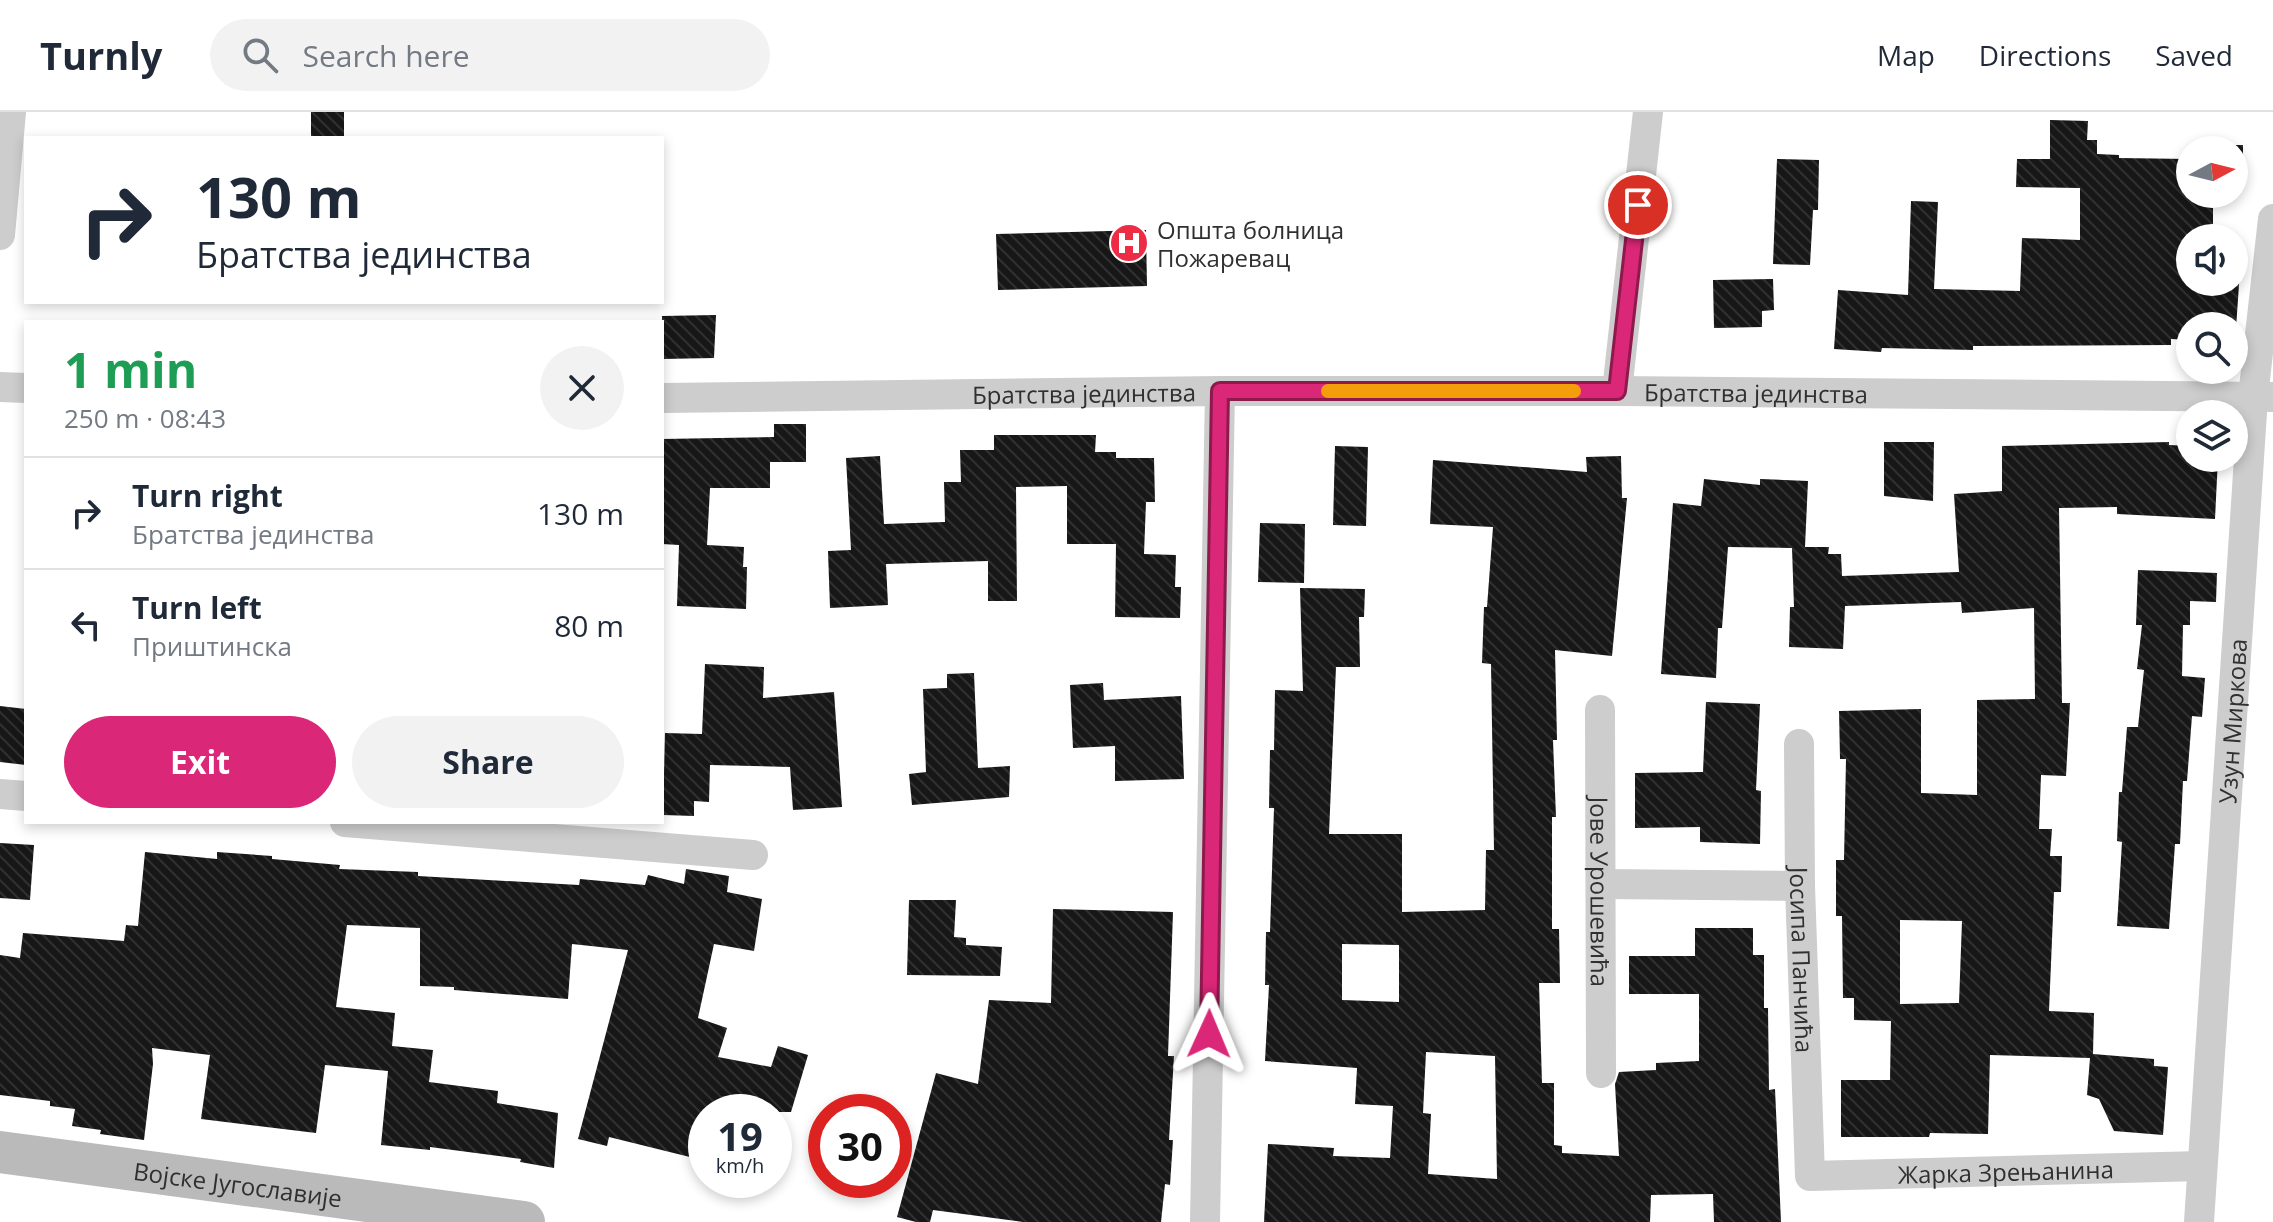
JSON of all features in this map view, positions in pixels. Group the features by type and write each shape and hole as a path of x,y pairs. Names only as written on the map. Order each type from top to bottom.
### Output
{"main road":[{"name":"Војске Југославије","path":"0,1152 524,1222"}],"street":[{"path":"0,235 11,112"},
{"path":"1617,391 1648,112"},
{"name":"Узун Миркова","path":"2199,1222 2263,397 2273,219"},
{"path":"0,387 24,388"},
{"path":"1205,1222 1220,391"},
{"name":"Братства јединства","path":"664,398 1220,391 2263,397"},
{"name":"Јове Урошевића","path":"1600,710 1603,884 1601,1073"},
{"name":"Јосипа Панчића","path":"1799,744 1800,886 1810,1176"},
{"path":"0,794 24,796"},
{"path":"370,824 753,855"},
{"path":"1603,884 1800,886"},
{"name":"Жарка Зрењанина","path":"1810,1176 2202,1166"}],"building":[{"path":"311,112 344,112 344,136 311,136"},
{"path":"2050,120 2088,121 2087,140 2097,140 2097,154 2119,155 2119,158 2176,159 2176,208 2213,208 2213,224 2176,224 2176,296 2238,296 2237,312 2176,312 2176,339 2171,339 2171,345 1973,346 1973,350 1882,348 1881,352 1834,349 1838,290 1908,295 1911,201 1938,202 1934,289 2020,291 2022,238 2080,240 2080,188 2016,187 2017,159 2050,159"},
{"path":"1777,159 1819,160 1818,210 1813,210 1810,265 1773,264"},
{"path":"1146,230 1147,286 998,290 996,234"},
{"path":"1773,279 1774,310 1762,311 1762,327 1714,328 1713,280"},
{"path":"716,315 714,358 664,359 662,316"},
{"path":"774,424 806,424 806,462 770,462 770,488 710,488 707,545 744,547 746,609 677,606 679,545 664,544 664,439 774,437"},
{"path":"994,435 1096,435 1095,452 1116,452 1116,458 1154,458 1155,502 1146,502 1144,554 1176,555 1175,587 1181,587 1180,618 1115,617 1116,544 1067,544 1067,486 1016,487 1017,601 988,601 988,561 886,564 888,605 830,608 828,551 851,550 846,458 880,456 884,524 945,522 944,482 961,482 960,450 994,450"},
{"path":"1884,442 1934,442 1933,501 1884,496"},
{"path":"2169,442 2169,445 2176,445 2176,472 2217,472 2215,519 2117,514 2117,507 2059,508 2062,703 2070,703 2066,776 2041,775 2039,829 2052,829 2050,856 2062,856 2061,892 2054,892 2049,1011 2094,1013 2093,1054 2154,1059 2154,1066 2168,1067 2163,1135 2114,1131 2099,1099 2087,1095 2090,1058 1990,1055 1988,1134 1841,1137 1841,1080 1890,1080 1891,1021 1854,1020 1854,998 1843,998 1842,916 1836,916 1836,860 1844,860 1846,759 1840,759 1839,711 1921,709 1921,793 1977,795 1977,700 2035,699 2034,608 1962,613 1961,602 1845,606 1843,649 1789,647 1790,607 1794,607 1792,548 1728,547 1722,628 1718,628 1716,678 1661,674 1673,503 1701,506 1704,479 1760,485 1760,479 1808,481 1805,547 1829,547 1828,554 1841,554 1842,576 1959,572 1954,494 2002,491 2002,446","holes":["1900,920 1962,921 1959,1003 1900,1004"]},
{"path":"1335,446 1368,447 1366,526 1333,525"},
{"path":"1621,456 1622,498 1627,498 1612,656 1555,650 1557,740 1553,740 1556,817 1552,817 1552,929 1559,929 1560,983 1539,983 1542,1083 1554,1083 1554,1145 1562,1146 1562,1153 1619,1156 1615,1084 1619,1072 1656,1070 1656,1063 1699,1061 1699,994 1629,994 1629,956 1695,956 1695,928 1753,928 1753,955 1764,955 1769,1090 1775,1089 1781,1222 1714,1222 1713,1194 1651,1195 1650,1222 1264,1222 1268,1144 1334,1148 1333,1156 1390,1158 1393,1106 1355,1104 1357,1068 1265,1061 1269,985 1265,985 1266,932 1270,932 1274,808 1269,808 1270,750 1274,750 1275,690 1303,691 1300,588 1365,589 1364,617 1359,617 1360,667 1336,667 1329,834 1402,834 1402,912 1485,910 1486,850 1494,850 1491,664 1482,663 1484,607 1487,607 1493,527 1430,524 1433,460 1587,472 1586,457","holes":["1342,944 1399,945 1399,1002 1342,1000","1426,1052 1495,1056 1497,1179 1428,1174 1431,1114 1423,1113"]},
{"path":"1260,523 1305,524 1304,583 1258,582"},
{"path":"2138,570 2217,573 2216,602 2190,601 2190,625 2183,625 2182,676 2205,678 2202,717 2192,716 2187,781 2183,781 2180,844 2175,844 2169,929 2117,926 2122,842 2117,841 2119,792 2122,792 2127,727 2138,727 2144,670 2137,669 2142,625 2136,625"},
{"path":"705,664 764,667 763,698 834,692 842,807 793,810 790,767 710,765 709,802 694,801 694,816 664,815 665,733 702,734"},
{"path":"974,673 978,768 1010,766 1009,797 912,805 909,774 926,772 923,689 947,688 947,674"},
{"path":"1103,683 1104,700 1181,696 1184,779 1115,781 1115,746 1073,748 1070,685"},
{"path":"1706,702 1760,704 1756,790 1761,791 1760,844 1700,842 1700,827 1635,828 1635,773 1703,772"},
{"path":"0,706 24,709 24,765 0,762"},
{"path":"0,843 34,845 30,900 0,898"},
{"path":"145,852 217,859 217,852 272,856 272,859 340,865 339,869 579,885 580,879 645,885 648,875 684,884 686,869 729,876 727,892 762,899 754,951 714,944 698,1018 727,1028 718,1057 771,1067 778,1046 808,1055 792,1109 792,1094 688,1094 688,1157 609,1137 607,1146 578,1139 628,950 572,944 568,999 454,990 454,987 420,986 420,928 347,925 336,1007 395,1013 392,1046 433,1050 429,1082 498,1091 497,1103 558,1113 554,1168 520,1162 521,1159 430,1147 430,1150 381,1145 388,1071 325,1065 316,1133 201,1119 210,1055 152,1048 144,1140 100,1134 101,1130 72,1126 75,1109 50,1106 50,1101 0,1095 0,955 20,958 23,933 124,941 126,925 138,926"},
{"path":"909,900 956,900 954,937 966,938 966,945 1002,947 1000,976 907,975"},
{"path":"1053,909 1173,912 1168,1056 1174,1056 1169,1140 1173,1140 1170,1185 1165,1184 1161,1222 1023,1222 933,1210 930,1222 897,1217 902,1198 912,1198 912,1162 936,1073 978,1084 989,1000 1051,1003"}],"slow traffic":[{"path":"1328,391 1574,391"}],"place":[{"name":"Општа болница Пожаревац","path":"1129,243"}],"route":[{"path":"1209,1034 1220,391 1617,391 1638,205"}]}
